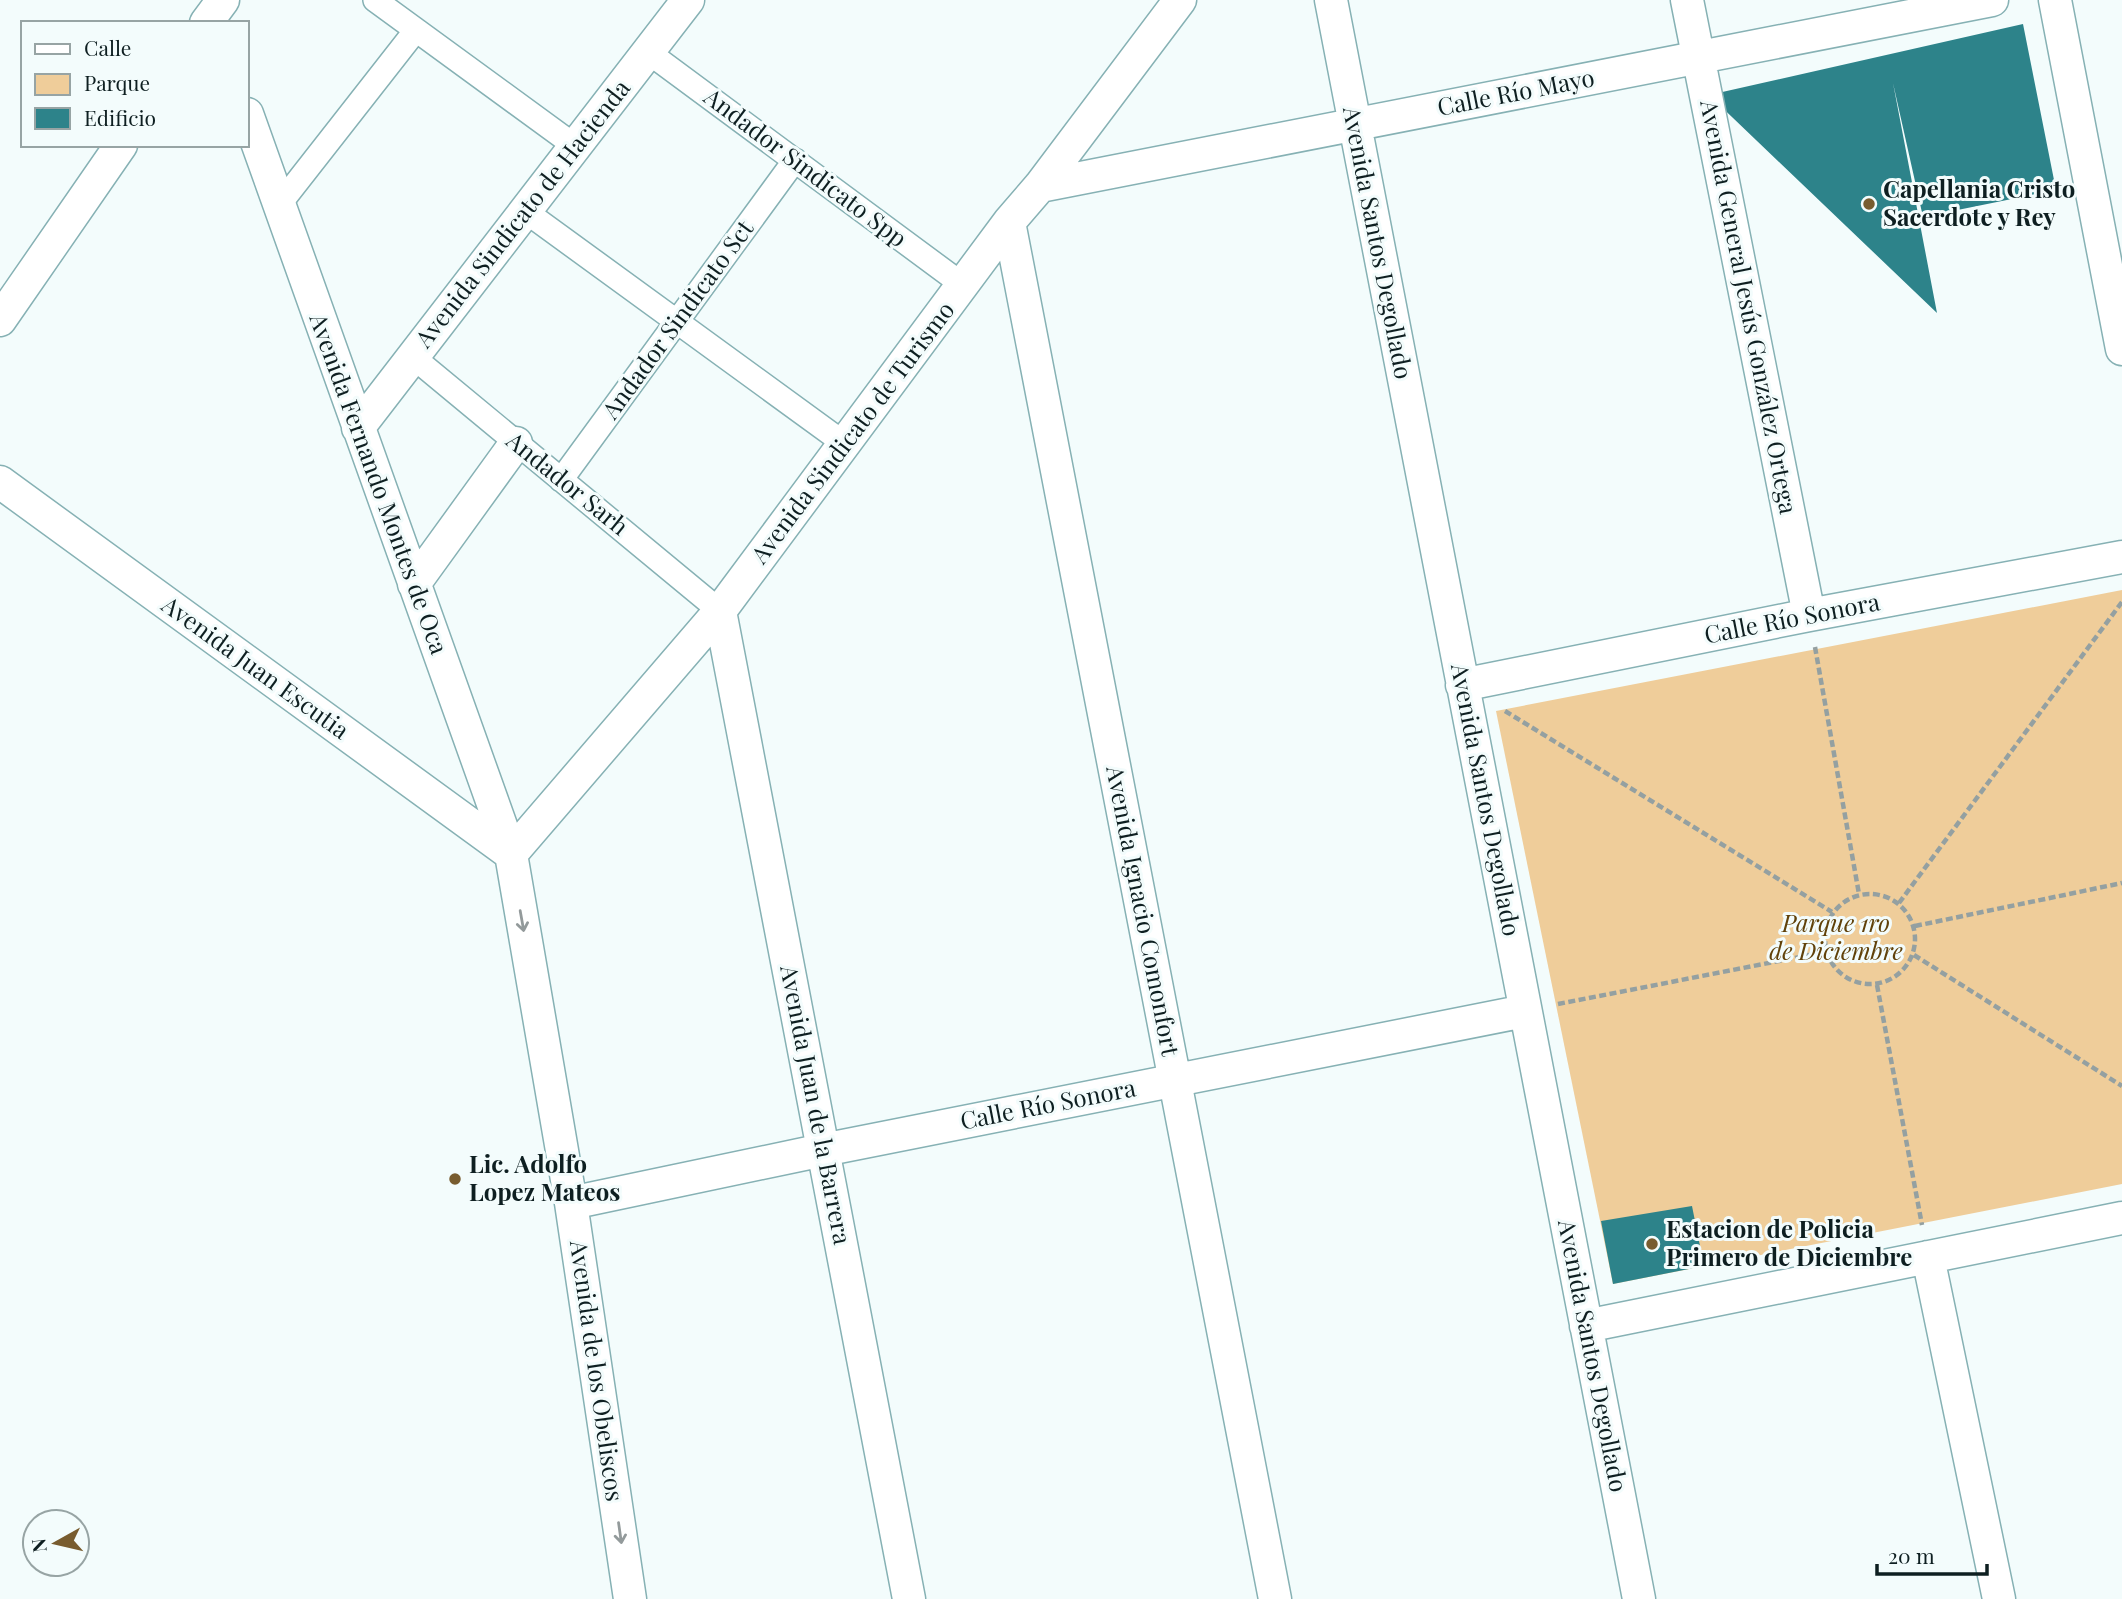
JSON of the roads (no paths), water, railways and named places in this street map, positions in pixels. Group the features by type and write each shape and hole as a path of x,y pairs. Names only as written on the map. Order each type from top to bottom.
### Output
{"street":[{"path":"375,0 575,146"},
{"name":"Avenida Sindicato de Hacienda","path":"358,428 688,0"},
{"name":"Avenida Sindicato de Turismo","path":"510,854 720,611 1009,222 1040,186 1180,0"},
{"name":"Avenida Santos Degollado","path":"1331,0 1639,1599"},
{"name":"Avenida General Jesús González Ortega","path":"1687,0 1809,615"},
{"name":"Calle Río Mayo","path":"1040,186 1992,0"},
{"path":"2055,0 2122,349"},
{"path":"279,205 416,30"},
{"name":"Andador Sindicato Spp","path":"648,52 963,285"},
{"name":"Avenida Fernando Montes de Oca","path":"248,117 510,854"},
{"path":"0,320 120,147"},
{"name":"Andador Sindicato Sct","path":"561,480 795,160"},
{"path":"525,211 845,444"},
{"name":"Avenida Ignacio Comonfort","path":"1009,222 1275,1599"},
{"name":"Andador Sarh","path":"413,357 720,611"},
{"path":"414,584 516,443"},
{"name":"Avenida Juan Escutia","path":"0,482 510,854"},
{"name":"Calle Río Sonora","path":"1462,685 1809,615 2122,557"},
{"name":"Avenida Juan de la Barrera","path":"720,611 909,1599"},
{"name":"Avenida de los Obeliscos","path":"510,854 571,1203 630,1599"},
{"name":"Calle Río Sonora","path":"571,1203 823,1150 1525,1011"},
{"path":"1586,1326 2122,1218"},
{"path":"1928,1257 1999,1599"}],"place":[{"name":"Capellania Cristo Sacerdote y Rey","path":"1869,204"},
{"name":"Lic. Adolfo Lopez Mateos","path":"455,1179"},
{"name":"Estacion de Policia Primero de Diciembre","path":"1652,1244"}],"park label":[{"name":"Parque 1ro de Diciembre","path":"1836,938"}]}
